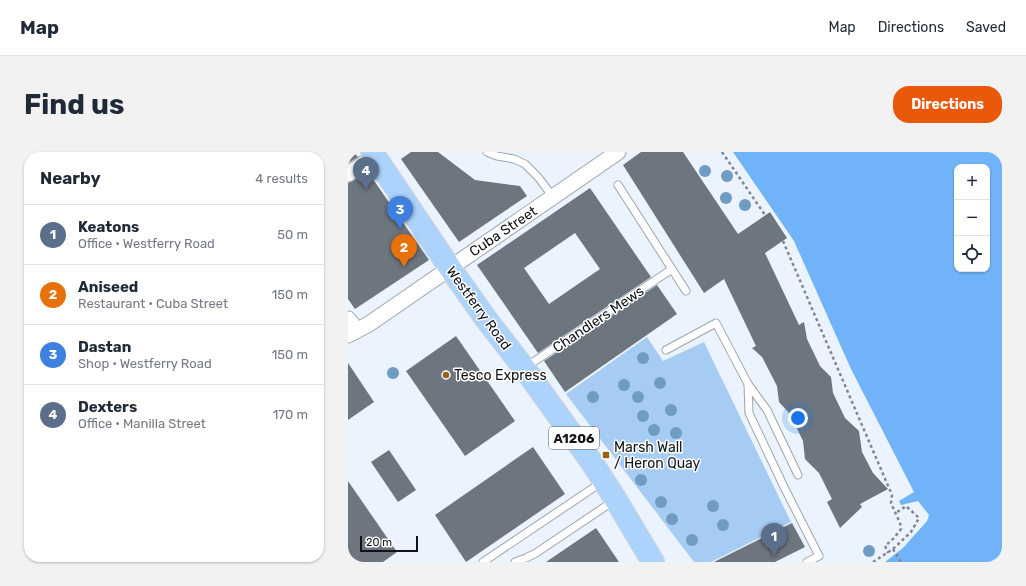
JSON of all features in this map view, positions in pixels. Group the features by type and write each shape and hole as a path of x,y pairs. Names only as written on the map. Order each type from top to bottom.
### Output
{"main road":[{"name":"Westferry Road","path":"373,154 486,319 524,368 604,481 653,562"}],"street":[{"name":"Cuba Street","path":"350,329 369,324 618,152"},
{"path":"348,174 373,154"}],"lane":[{"path":"487,152 497,156 514,159 525,164 538,177 553,197"},
{"path":"618,185 686,291"},
{"name":"Chandlers Mews","path":"524,368 672,269"},
{"path":"666,350 716,324 748,384 766,410 798,475"},
{"path":"748,384 749,413 819,556 807,562"},
{"path":"483,562 604,481"},
{"path":"515,562 531,556 616,500"}],"path":[{"path":"722,152 765,215"},
{"path":"783,241 892,495 891,503 900,523 901,529 885,546 888,553"},
{"path":"873,562 888,553 912,532 919,518 906,506 896,513"},
{"path":"893,549 900,562"}],"shaded area":[{"path":"647,337 663,361 704,342 791,522 711,562 694,562 566,394"}],"water":[{"path":"733,152 1002,152 1002,562 885,562 903,548 927,521 929,515 918,501 901,505 899,501 914,492 851,369 794,241"}],"building":[{"path":"348,152 354,152 358,157 348,163"},
{"path":"411,152 438,152 475,180 520,186 527,196 459,242 401,159"},
{"path":"641,152 683,152 738,234 770,212 787,238 765,253 799,325 804,322 807,339 820,366 831,377 833,393 845,418 859,431 862,452 873,473 888,489 860,504 862,507 840,528 827,502 832,499 819,473 805,459 803,441 790,414 779,402 777,386 762,357 752,348 756,346 724,279 704,293 623,165"},
{"path":"368,172 429,260 355,309 348,299 348,183"},
{"path":"590,188 651,277 538,353 477,265","holes":["575,233 600,269 549,304 524,268"]},
{"path":"657,285 677,314 565,392 544,361"},
{"path":"456,336 515,421 465,456 406,371"},
{"path":"348,363 374,402 348,420"},
{"path":"533,447 565,494 466,562 435,515"},
{"path":"389,450 416,490 398,502 371,462"},
{"path":"348,481 397,552 383,562 348,562"},
{"path":"792,523 805,547 775,562 714,562"},
{"path":"596,528 619,562 546,562"}],"place":[{"name":"Dexters","path":"366,190"},
{"name":"Dastan","path":"400,229"},
{"name":"Aniseed","path":"404,267"},
{"name":"Tesco Express","path":"446,375"},
{"name":"Marsh Wall / Heron Quay","path":"606,455"},
{"name":"Keatons","path":"774,556"}]}
